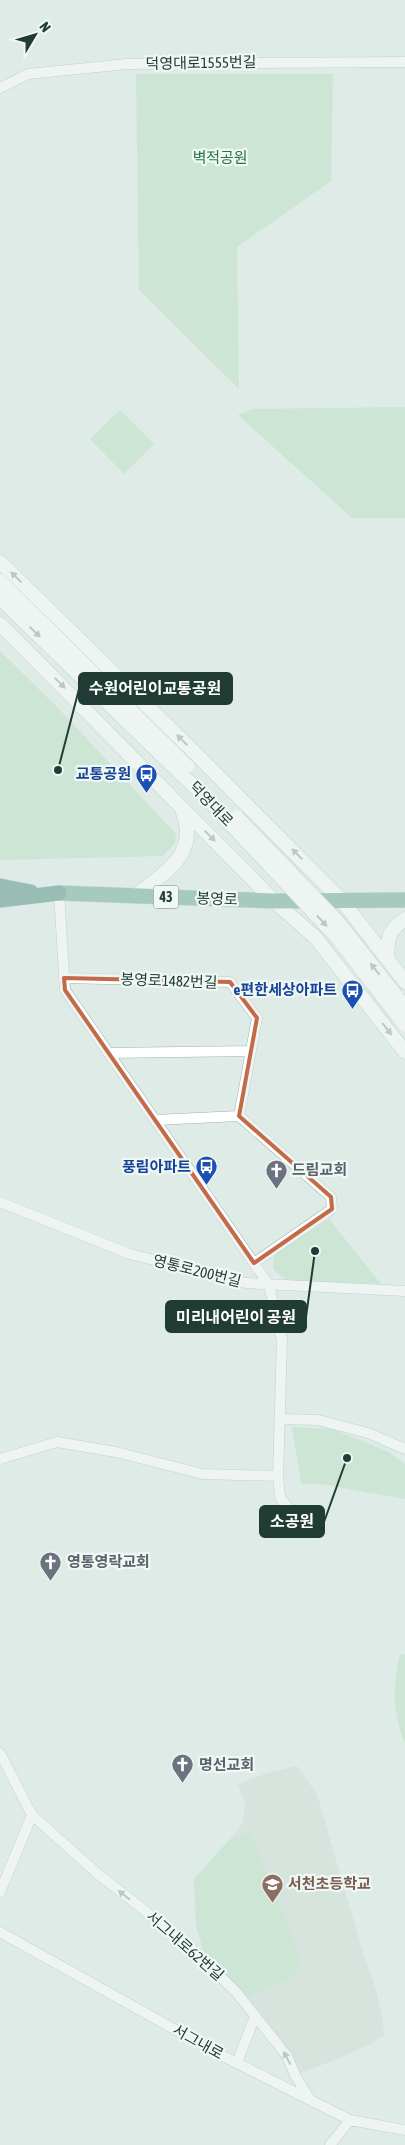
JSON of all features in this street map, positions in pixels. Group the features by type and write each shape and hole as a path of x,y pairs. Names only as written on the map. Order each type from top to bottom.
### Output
{"highway":[{"path":"0,886 51,894"},
{"name":"봉영로","path":"0,900 51,894"}],"main road":[{"path":"0,562 199,757 343,902 405,982"},
{"name":"덕영대로","path":"0,581 216,796 332,915 405,1007"},
{"name":"덕영대로","path":"0,598 210,802 334,934 405,1025"},
{"path":"0,624 274,901 315,937 405,1052"},
{"path":"134,896 175,864 181,856 185,848 188,830 182,808"},
{"name":"봉영로","path":"51,894 274,901 343,902 405,900"},
{"path":"387,959 388,937 395,926 405,919"}],"street":[{"name":"덕영대로1555번길","path":"0,88 28,74 127,64 405,62"},
{"path":"51,894 65,990 269,1285 282,1340 278,1476 280,1496 298,1522"},
{"name":"봉영로1482번길","path":"64,978 230,982 257,1018 251,1051"},
{"path":"108,1053 251,1051 239,1116"},
{"path":"155,1120 239,1116 331,1197 332,1209 254,1263"},
{"name":"영통로200번길","path":"0,1202 130,1254 246,1284 405,1291"},
{"path":"280,1419 318,1420 368,1433 405,1449"},
{"path":"0,1459 56,1442 116,1452 203,1474 278,1476"},
{"name":"서그내로62번길","path":"0,1753 32,1815 98,1874 185,1942 236,1992 287,2056 295,2075 311,2101"},
{"path":"0,1892 32,1815"},
{"name":"서그내로","path":"0,1932 236,2063 311,2101 350,2120 405,2130"},
{"path":"236,2063 255,2016"},
{"path":"330,2145 350,2120"}],"highlighted area":[{"path":"64,978 230,982 257,1018 239,1116 331,1197 332,1209 254,1263 65,990"}],"shaded area":[{"name":"서천초등학교","path":"297,1766 317,1794 363,1953 376,1990 382,2015 384,2035 340,2058 295,2075 196,1927 194,1879 217,1855 243,1823 245,1803 238,1784 267,1773"}],"green space":[{"name":"벽적공원","path":"136,74 333,74 331,181 237,247 239,389 139,290"},
{"path":"405,407 405,518 352,518 238,415 253,409"},
{"path":"120,410 154,444 124,474 90,439"},
{"path":"0,651 55,705 176,834 175,843 163,856 0,860"},
{"path":"329,1219 381,1284 287,1281 273,1269 274,1256 268,1254 283,1248"},
{"path":"292,1427 332,1429 389,1452 405,1464 405,1499 321,1484 301,1484"},
{"path":"405,1654 405,1744 396,1710 395,1689 400,1655"},
{"path":"251,1833 301,1958 299,1968 293,1977 242,1999 208,1964 196,1927 194,1879 228,1841"}],"place":[{"name":"수원어린이교통공원","path":"58,770"},
{"name":"교통공원","path":"147,793"},
{"name":"e편한세상아파트","path":"353,1009"},
{"name":"풍림아파트","path":"207,1186"},
{"name":"드림교회","path":"276,1189"},
{"name":"미리내어린이 공원","path":"315,1251"},
{"name":"소공원","path":"347,1458"},
{"name":"영통영락교회","path":"51,1581"},
{"name":"명선교회","path":"183,1784"},
{"name":"서천초등학교","path":"272,1903"}]}
